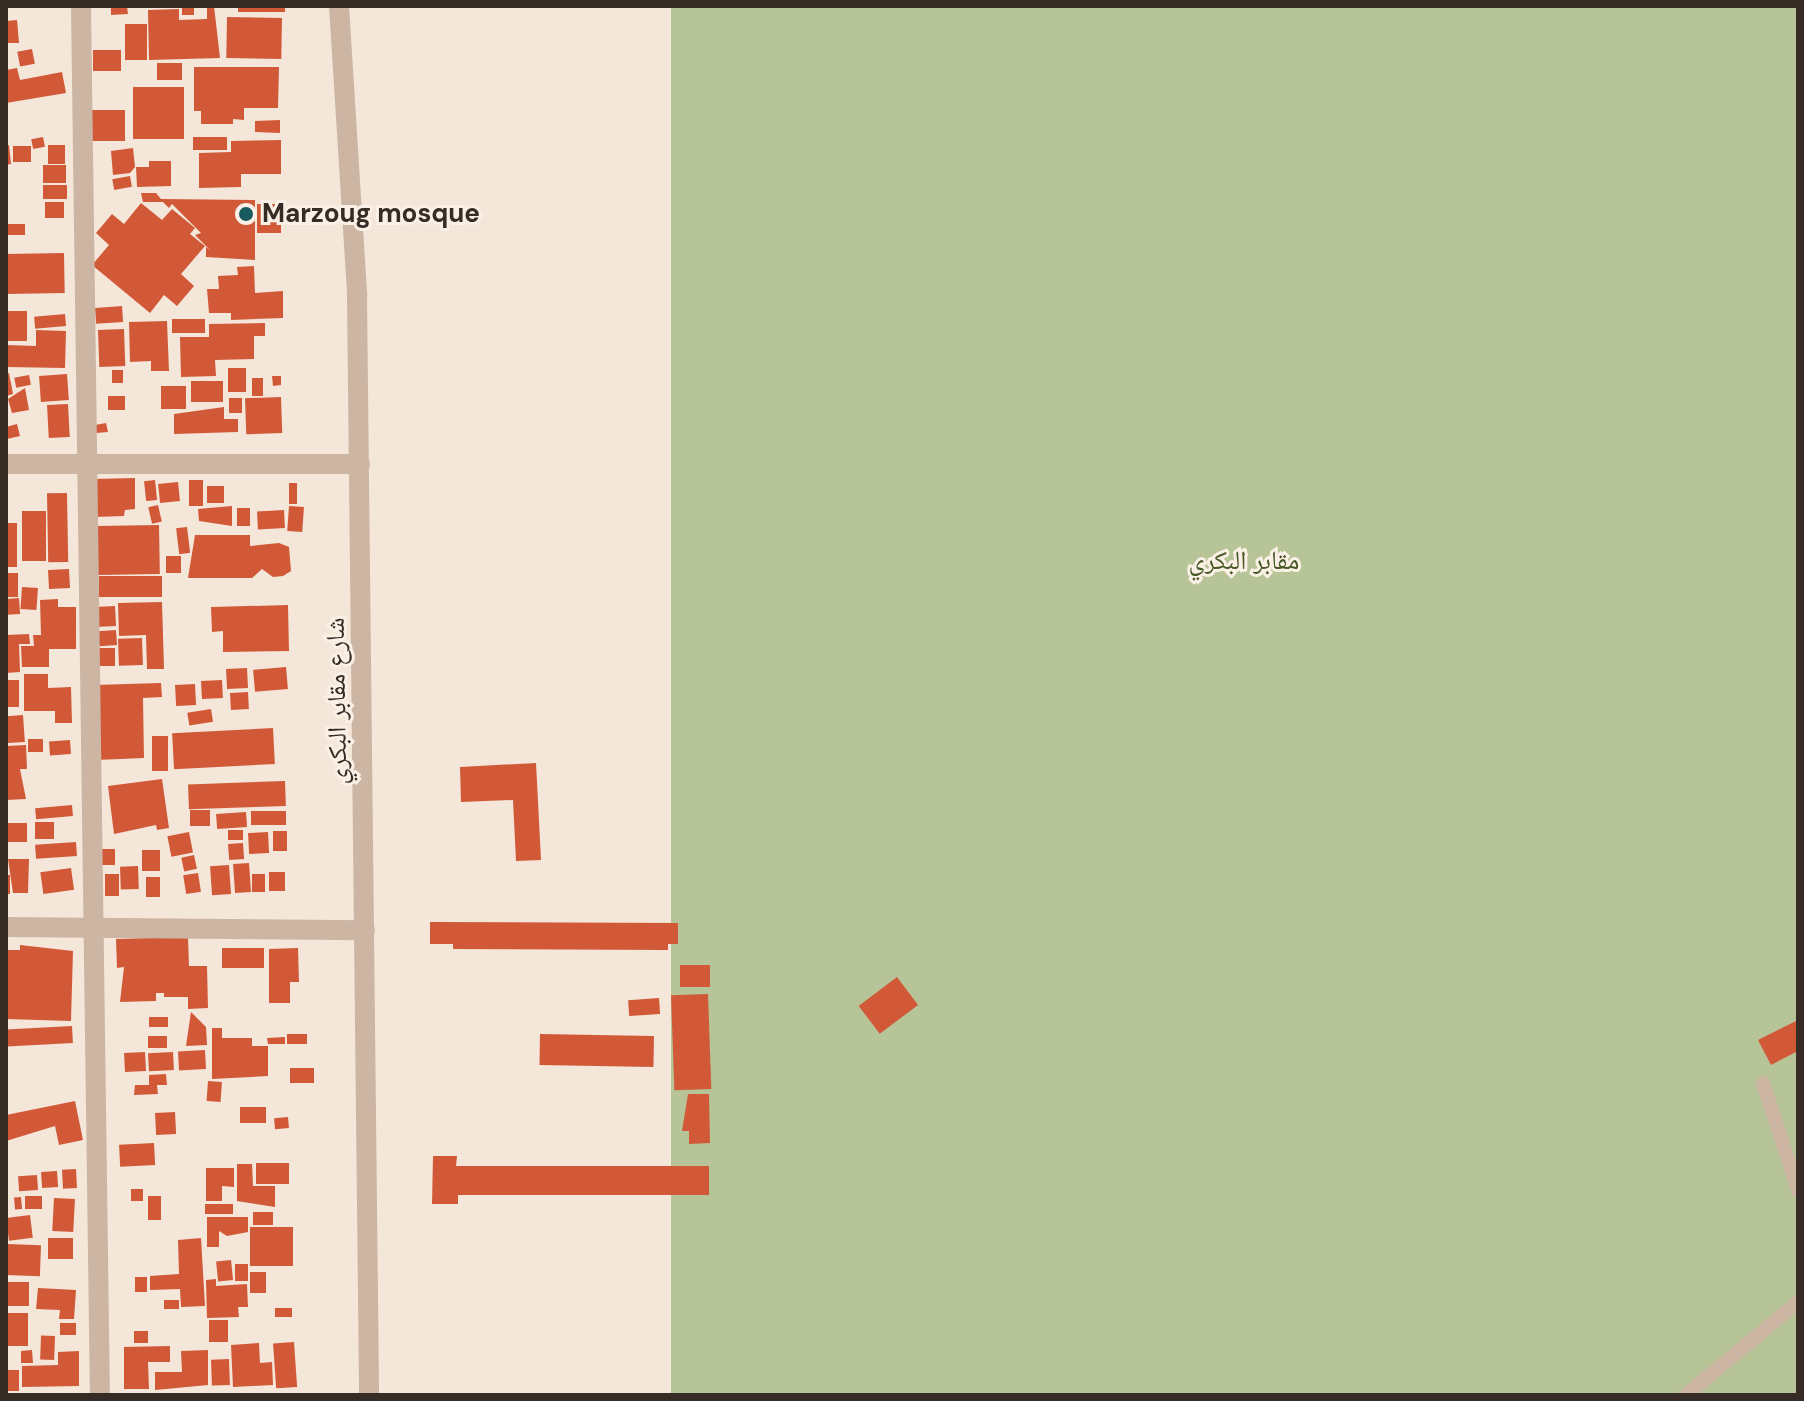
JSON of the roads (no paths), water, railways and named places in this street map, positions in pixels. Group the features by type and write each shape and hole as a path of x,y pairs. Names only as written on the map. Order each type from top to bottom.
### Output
{"street":[{"path":"81,6 100,1395"},
{"name":"شارع مقابر البكري","path":"339,6 353,200 360,464 369,1395"},
{"path":"6,464 360,464"},
{"path":"6,927 365,930"}],"lane":[{"path":"1763,1083 1798,1190"},
{"path":"1686,1395 1798,1302"}],"place":[{"name":"Marzoug mosque","path":"246,214"}],"park label":[{"name":"مقابر البكري","path":"1244,561"}]}
